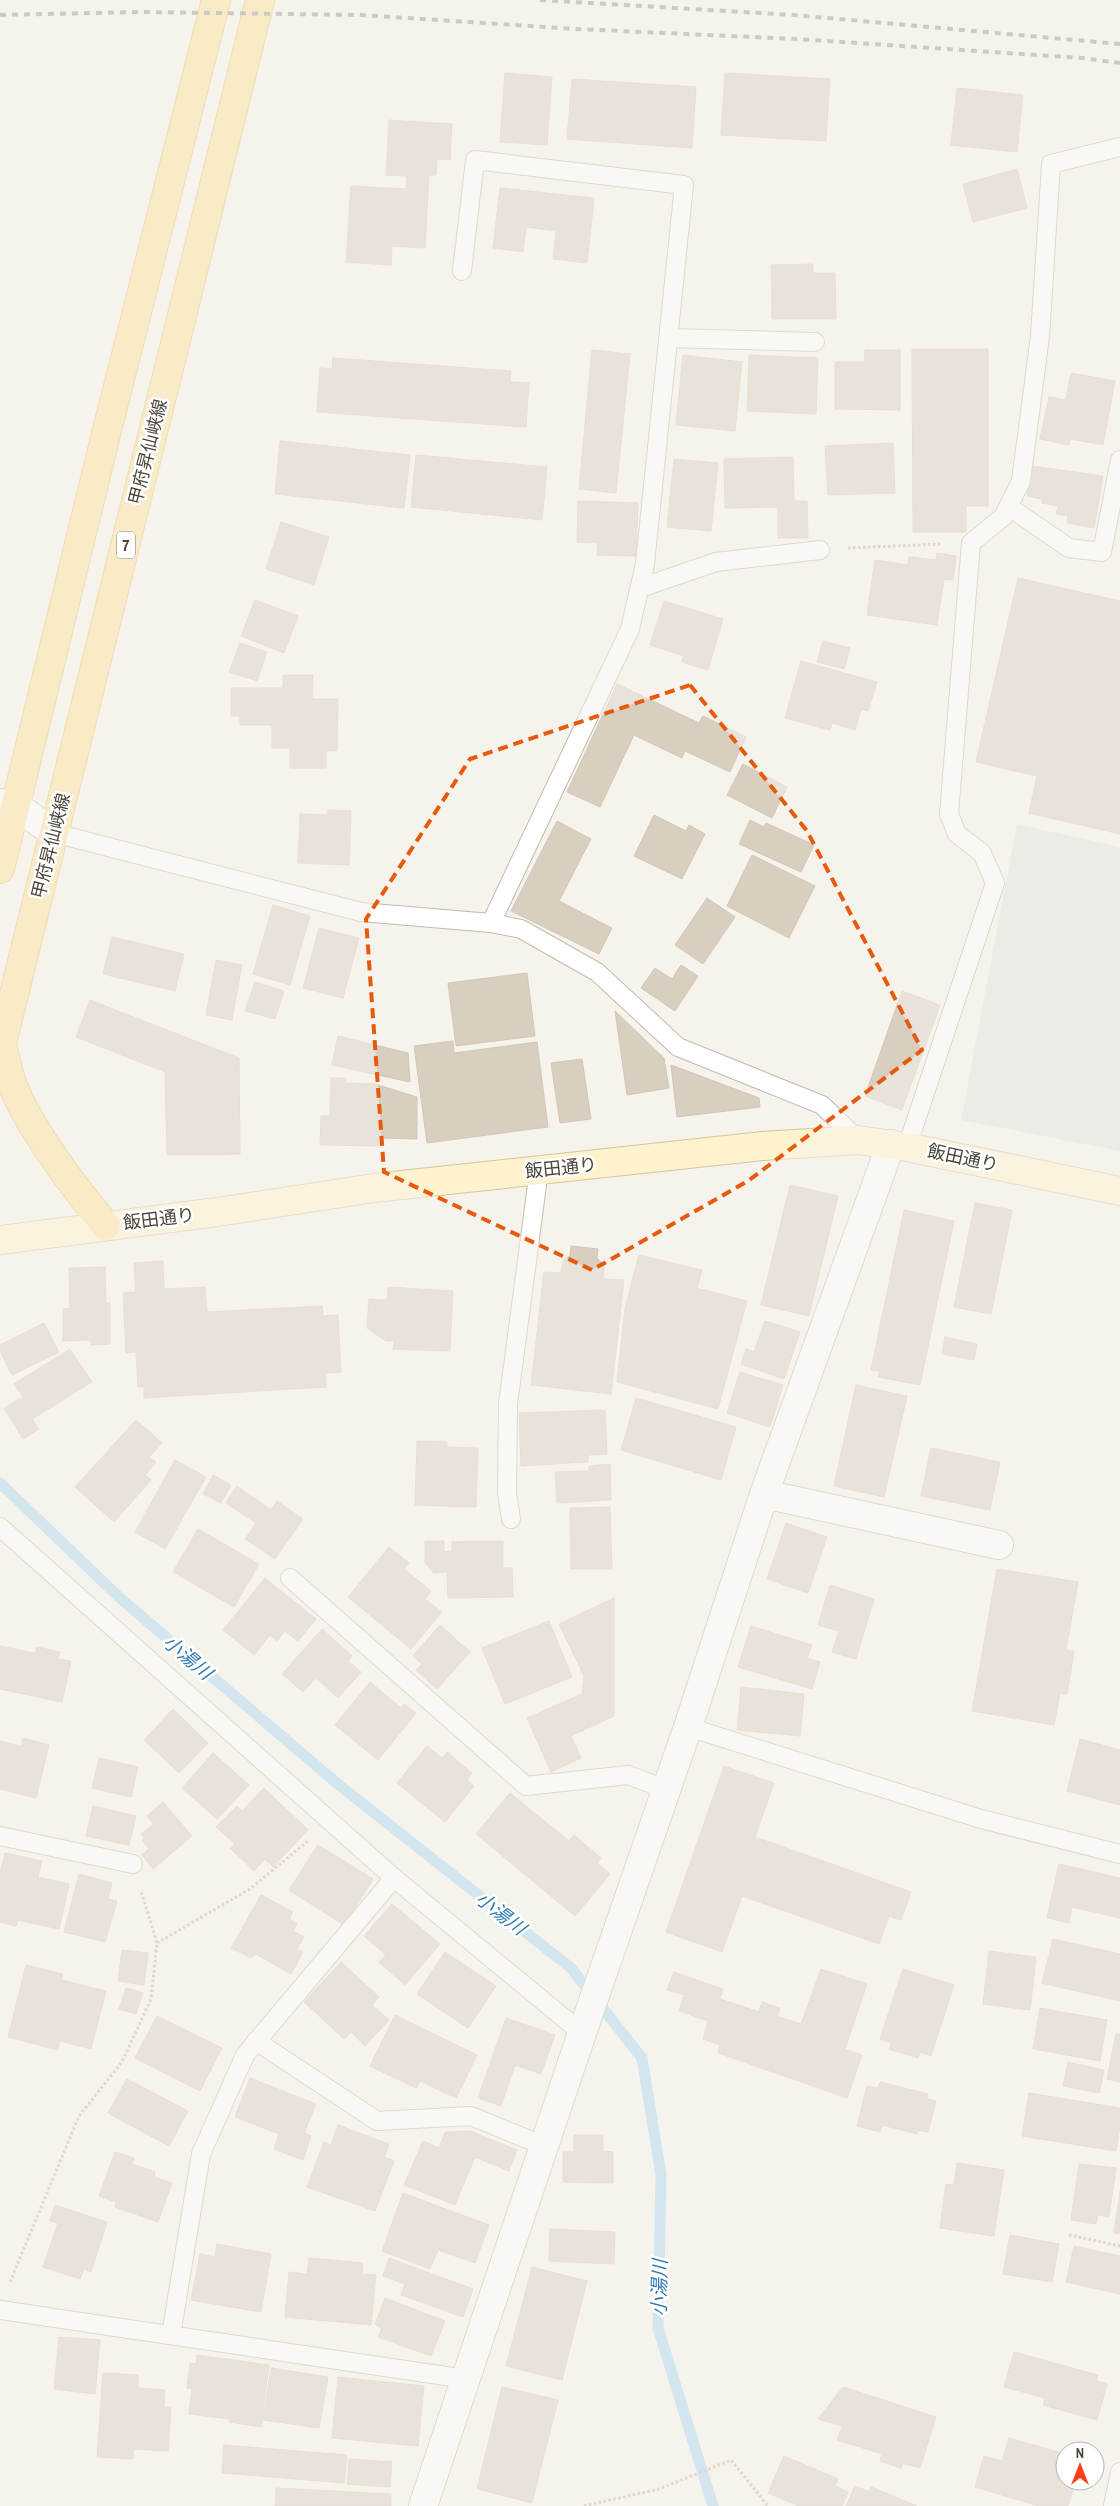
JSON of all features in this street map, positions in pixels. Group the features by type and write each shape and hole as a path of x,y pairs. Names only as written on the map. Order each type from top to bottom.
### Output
{"main road":[{"path":"0,869 8,804 104,443 216,0"},
{"name":"甲府昇仙峡線","path":"1,1048 260,0"},
{"path":"1,1048 13,1086 34,1126 76,1189 106,1226"},
{"name":"飯田通り","path":"0,1240 374,1188 763,1146 858,1140 899,1146 1120,1190"}],"street":[{"path":"8,804 54,833"},
{"path":"423,2506 583,2028 688,1727 764,1494 899,1146"},
{"path":"764,1494 999,1545"}],"lane":[{"path":"899,1146 995,883 982,853 957,834 949,814 971,543 1003,517 1021,482 1040,336 1051,164 1120,147"},
{"path":"462,271 475,160 684,186 646,564 630,628 491,923"},
{"path":"669,338 815,342"},
{"path":"1009,507 1069,548 1102,552 1120,460"},
{"path":"640,588 716,562 820,550"},
{"path":"54,833 361,912 491,923 521,929 597,972 678,1047 822,1105 858,1140"},
{"path":"512,1518 507,1493 508,1404 540,1170"},
{"path":"0,1527 332,1820 394,1878 583,2028"},
{"path":"290,1578 526,1786 628,1775 665,1789"},
{"path":"688,1727 981,1819 1120,1854"},
{"path":"0,1836 133,1864"},
{"path":"171,2335 201,2154 245,2054 394,1878"},
{"path":"256,2041 377,2121 471,2116 544,2146"},
{"path":"0,2310 466,2379"},
{"path":"1113,2506 1120,2472"}],"path":[{"path":"820,550 971,543"},
{"path":"157,1943 250,1889 332,1820"},
{"path":"8,2289 79,2116 122,2062 151,1998 157,1943 133,1864"},
{"path":"1069,2235 1120,2246"},
{"path":"584,2506 659,2489 731,2460 768,2506"}],"highlighted area":[{"path":"690,685 807,831 922,1050 748,1181 592,1270 384,1172 366,919 470,759"}],"shaded area":[{"path":"1017,824 1120,847 1120,1151 961,1120"}],"building":[{"path":"505,73 552,77 547,145 500,142"},
{"path":"725,73 830,79 826,141 721,135"},
{"path":"572,79 696,87 692,148 567,139"},
{"path":"957,88 1023,95 1017,152 951,145"},
{"path":"389,120 452,124 450,160 437,159 436,175 429,175 425,248 392,246 391,265 346,262 351,186 406,189 407,176 386,175"},
{"path":"1017,169 1027,208 973,222 963,184"},
{"path":"500,188 594,198 587,263 553,259 556,231 526,227 523,252 493,248"},
{"path":"813,264 813,273 835,273 836,319 772,319 771,265"},
{"path":"912,349 988,349 988,506 966,506 966,532 913,532"},
{"path":"592,350 630,354 616,493 579,489"},
{"path":"865,350 900,350 900,410 835,409 835,362 864,362"},
{"path":"683,355 742,362 735,431 676,425"},
{"path":"749,355 818,358 816,414 747,411"},
{"path":"333,358 511,371 510,382 529,383 526,427 317,412 320,368 332,369"},
{"path":"1071,373 1115,381 1103,445 1070,439 1069,445 1040,439 1049,397 1066,400"},
{"path":"280,441 410,455 404,508 275,494"},
{"path":"893,443 895,493 828,495 825,446"},
{"path":"416,455 547,467 542,520 411,507"},
{"path":"793,457 794,501 807,501 808,538 778,538 778,507 725,508 724,459"},
{"path":"674,459 718,463 711,531 667,527"},
{"path":"1032,466 1103,476 1094,528 1067,523 1068,516 1056,514 1058,506 1042,503 1042,499 1027,496"},
{"path":"578,501 638,503 636,556 597,555 598,543 577,542"},
{"path":"281,522 329,537 314,585 266,569"},
{"path":"937,553 956,556 953,580 944,579 937,625 867,615 875,560 908,565 909,557 936,560"},
{"path":"1018,578 1120,601 1120,834 1029,813 1037,776 976,762"},
{"path":"255,600 298,616 284,653 241,636"},
{"path":"664,601 723,619 708,670 682,662 684,656 650,645"},
{"path":"823,641 850,648 844,669 817,662"},
{"path":"240,643 267,652 257,681 229,672"},
{"path":"801,661 877,682 868,711 861,709 855,730 832,723 830,730 785,718"},
{"path":"283,675 313,675 312,699 338,699 337,751 326,751 326,768 290,768 290,748 272,748 272,725 240,725 240,716 231,716 231,688 283,688"},
{"path":"617,684 699,723 703,716 746,737 730,772 685,751 682,758 634,735 600,807 567,792"},
{"path":"743,764 787,787 772,818 727,795"},
{"path":"328,810 351,811 349,865 298,863 300,814 328,815"},
{"path":"654,815 686,831 689,825 705,834 682,879 634,856"},
{"path":"750,820 764,827 766,823 814,845 801,872 739,844"},
{"path":"557,821 591,839 559,901 612,928 599,954 511,911"},
{"path":"752,855 815,886 789,938 727,906"},
{"path":"707,898 735,917 703,964 675,945"},
{"path":"273,905 310,916 290,985 253,974"},
{"path":"319,928 359,938 343,998 303,988"},
{"path":"112,937 184,954 175,991 103,974"},
{"path":"216,960 242,965 232,1020 206,1015"},
{"path":"681,965 698,976 675,1011 641,988 655,968 672,979"},
{"path":"527,973 535,1036 456,1046 448,983"},
{"path":"255,982 284,991 275,1019 245,1011"},
{"path":"902,991 940,1005 902,1110 865,1096"},
{"path":"90,1000 239,1058 240,1154 167,1155 165,1072 76,1037"},
{"path":"615,1011 664,1058 669,1088 627,1095"},
{"path":"338,1036 408,1053 410,1082 332,1065"},
{"path":"453,1041 454,1053 537,1042 548,1127 427,1143 414,1046"},
{"path":"582,1059 591,1119 560,1123 551,1063"},
{"path":"671,1065 759,1098 760,1107 677,1117"},
{"path":"331,1078 346,1078 346,1083 375,1084 417,1097 417,1139 380,1138 380,1146 320,1145 321,1116 330,1116"},
{"path":"790,1185 838,1196 809,1316 761,1305"},
{"path":"975,1203 1012,1210 991,1314 954,1307"},
{"path":"904,1210 954,1221 920,1385 878,1377 880,1371 871,1370"},
{"path":"571,1246 598,1249 597,1258 604,1265 603,1279 624,1280 611,1394 531,1385 544,1272 561,1273 563,1260 570,1256"},
{"path":"639,1255 702,1270 697,1288 747,1301 718,1409 617,1382 625,1308"},
{"path":"163,1261 164,1289 205,1287 207,1312 322,1306 323,1316 338,1315 341,1372 325,1373 326,1387 144,1398 144,1387 138,1387 136,1352 126,1353 123,1293 136,1292 134,1263"},
{"path":"105,1267 106,1303 110,1303 110,1344 91,1345 91,1340 63,1341 63,1309 70,1308 69,1268"},
{"path":"388,1287 453,1291 450,1351 393,1349 394,1341 386,1341 367,1328 369,1299 387,1300"},
{"path":"765,1321 800,1332 784,1379 741,1364 746,1349 754,1352"},
{"path":"44,1323 59,1352 12,1375 0,1351 0,1345"},
{"path":"945,1337 977,1344 974,1360 942,1354"},
{"path":"70,1349 92,1382 32,1419 39,1429 23,1439 4,1408 23,1397 14,1384"},
{"path":"740,1372 783,1385 770,1427 727,1413"},
{"path":"856,1385 907,1396 884,1497 834,1486"},
{"path":"636,1398 736,1427 721,1480 621,1450"},
{"path":"605,1410 607,1454 588,1455 588,1462 521,1466 519,1413"},
{"path":"136,1420 162,1443 149,1457 156,1462 145,1475 151,1480 114,1522 75,1487"},
{"path":"417,1441 447,1442 447,1447 478,1448 476,1507 415,1505"},
{"path":"931,1448 1000,1462 990,1510 921,1496"},
{"path":"175,1460 206,1477 165,1549 135,1532"},
{"path":"610,1464 611,1500 557,1503 555,1472 589,1471 589,1466"},
{"path":"213,1475 231,1485 221,1503 203,1494"},
{"path":"237,1486 271,1510 277,1501 303,1519 275,1559 245,1539 256,1523 226,1503"},
{"path":"610,1507 612,1569 571,1569 570,1508"},
{"path":"786,1523 827,1537 808,1593 767,1579"},
{"path":"198,1529 259,1564 234,1607 173,1572"},
{"path":"425,1541 444,1541 444,1552 452,1551 452,1542 503,1541 503,1568 512,1568 513,1597 448,1598 447,1572 434,1573 425,1563"},
{"path":"389,1547 409,1563 404,1569 431,1591 425,1599 442,1612 411,1649 348,1597"},
{"path":"997,1569 1078,1582 1066,1650 1074,1652 1067,1694 1060,1693 1054,1725 972,1711"},
{"path":"265,1578 316,1619 298,1641 285,1631 277,1641 270,1635 254,1655 223,1630"},
{"path":"830,1585 874,1599 856,1659 832,1652 839,1631 818,1625"},
{"path":"614,1598 614,1716 571,1736 581,1758 551,1772 527,1718 582,1694 584,1676 559,1624"},
{"path":"549,1621 572,1677 505,1704 482,1648"},
{"path":"440,1625 470,1652 437,1689 416,1670 422,1664 413,1656"},
{"path":"751,1626 812,1645 807,1658 820,1662 812,1689 738,1667"},
{"path":"322,1629 352,1656 348,1661 361,1672 338,1698 316,1678 303,1692 282,1674"},
{"path":"0,1646 35,1653 37,1647 60,1652 58,1659 71,1661 62,1702 0,1689"},
{"path":"370,1682 401,1708 404,1704 416,1713 378,1760 335,1725"},
{"path":"741,1687 804,1694 800,1736 737,1730"},
{"path":"173,1709 208,1743 179,1773 144,1740"},
{"path":"23,1738 49,1745 36,1798 0,1789 0,1741 21,1746"},
{"path":"1080,1739 1120,1750 1120,1805 1067,1791"},
{"path":"427,1746 442,1758 447,1752 472,1773 467,1780 474,1786 445,1822 397,1783"},
{"path":"213,1753 249,1785 217,1819 182,1788"},
{"path":"99,1758 138,1767 131,1797 92,1788"},
{"path":"724,1766 774,1783 755,1837 911,1892 901,1920 889,1916 879,1944 742,1896 722,1952 666,1932"},
{"path":"264,1788 308,1830 273,1867 265,1859 254,1871 230,1848 235,1844 216,1827 237,1806 242,1811"},
{"path":"510,1793 569,1841 574,1835 601,1858 597,1863 610,1874 575,1916 476,1834"},
{"path":"163,1802 192,1836 153,1869 142,1855 149,1849 142,1840 144,1838 141,1834 154,1824 147,1816"},
{"path":"93,1806 136,1816 129,1845 86,1836"},
{"path":"318,1845 373,1879 344,1925 289,1890"},
{"path":"5,1853 42,1861 38,1877 69,1884 59,1929 18,1920 16,1926 0,1922 0,1874"},
{"path":"1059,1864 1120,1878 1120,1918 1072,1907 1069,1923 1047,1918"},
{"path":"79,1874 112,1883 108,1899 117,1901 105,1942 64,1932"},
{"path":"261,1895 293,1912 289,1919 297,1924 293,1931 304,1937 297,1949 303,1952 291,1974 256,1954 251,1958 231,1948"},
{"path":"392,1904 440,1944 405,1985 379,1962 386,1955 364,1936"},
{"path":"1053,1939 1120,1954 1120,2001 1042,1983"},
{"path":"122,1950 148,1953 144,1985 118,1981"},
{"path":"989,1951 1036,1957 1030,2010 983,2004"},
{"path":"445,1952 496,1986 468,2028 417,1994"},
{"path":"341,1962 379,1997 372,2005 389,2020 365,2046 351,2032 344,2039 304,2002"},
{"path":"26,1965 63,1974 61,1980 106,1991 91,2049 60,2041 58,2050 8,2037"},
{"path":"821,1969 867,1984 845,2049 862,2055 847,2098 718,2053 720,2045 703,2039 708,2021 679,2011 684,1995 667,1990 674,1972 723,1989 720,1999 759,2012 762,2002 780,2008 777,2016 801,2024"},
{"path":"903,1969 954,1985 931,2056 920,2052 918,2058 889,2049 891,2043 880,2039"},
{"path":"126,1988 143,1993 136,2014 119,2009"},
{"path":"1040,2008 1107,2020 1100,2061 1033,2049"},
{"path":"395,2015 477,2055 456,2098 420,2081 416,2088 370,2066"},
{"path":"157,2016 222,2048 200,2091 135,2058"},
{"path":"506,2018 555,2035 541,2074 515,2065 501,2106 478,2098"},
{"path":"1116,2034 1120,2034 1120,2082 1107,2079"},
{"path":"1068,2062 1104,2070 1099,2093 1063,2086"},
{"path":"250,2078 316,2104 304,2133 311,2136 303,2160 274,2149 279,2134 235,2117"},
{"path":"127,2079 188,2111 169,2146 108,2113"},
{"path":"880,2082 928,2094 927,2099 936,2101 928,2132 918,2130 917,2134 882,2125 880,2132 857,2126 867,2086 878,2088"},
{"path":"1029,2093 1120,2108 1120,2126 1116,2151 1022,2136"},
{"path":"338,2125 389,2144 384,2157 394,2161 375,2211 307,2187 324,2142 331,2145"},
{"path":"470,2131 517,2150 509,2171 475,2157 455,2205 404,2185 423,2141 439,2148 445,2132"},
{"path":"574,2135 603,2135 603,2151 613,2152 613,2183 563,2182 563,2152 574,2152"},
{"path":"115,2152 134,2158 132,2164 155,2172 154,2177 172,2183 158,2222 115,2207 116,2202 99,2196"},
{"path":"957,2163 1004,2170 994,2236 940,2228 946,2184 954,2185"},
{"path":"1079,2164 1116,2168 1109,2217 1098,2215 1096,2224 1071,2220"},
{"path":"1120,2191 1120,2234 1114,2233"},
{"path":"403,2193 489,2225 475,2263 438,2250 430,2269 382,2251"},
{"path":"55,2205 107,2222 91,2272 84,2269 80,2279 43,2267 58,2223 50,2221"},
{"path":"550,2229 615,2232 614,2264 549,2261"},
{"path":"1010,2235 1059,2244 1052,2282 1003,2274"},
{"path":"217,2244 271,2254 261,2312 191,2300 200,2254 215,2257"},
{"path":"1074,2246 1120,2256 1120,2294 1066,2282"},
{"path":"309,2258 363,2263 362,2274 376,2275 371,2325 285,2317 289,2272 307,2274"},
{"path":"389,2258 473,2289 463,2317 401,2295 405,2284 383,2276"},
{"path":"532,2267 587,2281 562,2380 506,2366"},
{"path":"385,2298 445,2321 431,2356 378,2337 382,2328 375,2324"},
{"path":"59,2337 100,2340 95,2394 54,2389"},
{"path":"1014,2352 1098,2375 1096,2381 1107,2384 1097,2420 1043,2405 1045,2398 1004,2387"},
{"path":"197,2355 269,2365 261,2427 229,2422 230,2419 189,2414 192,2389 187,2388 190,2363 196,2364"},
{"path":"271,2368 328,2377 319,2428 263,2420"},
{"path":"103,2373 138,2375 138,2388 165,2390 164,2407 171,2407 168,2451 134,2449 133,2459 97,2457"},
{"path":"338,2377 424,2386 418,2446 332,2438"},
{"path":"502,2387 558,2400 532,2503 477,2489"},
{"path":"843,2387 936,2417 920,2468 902,2463 901,2468 880,2461 882,2454 837,2440 842,2426 818,2419"},
{"path":"1009,2438 1055,2451 1055,2491 1073,2491 1068,2506 1039,2506 975,2487 984,2456 1002,2461"},
{"path":"224,2445 347,2455 344,2483 222,2473"},
{"path":"784,2456 838,2479 835,2486 848,2492 842,2506 799,2506 768,2493"},
{"path":"349,2459 392,2462 390,2487 347,2484"},
{"path":"855,2486 870,2492 871,2487 917,2506 846,2506"},
{"path":"276,2488 391,2494 391,2506 275,2506"}],"waterway":[{"name":"小湯川","path":"0,1483 120,1598 339,1785 571,1968 642,2058 661,2175 658,2328 713,2506"}],"railway":[{"path":"540,0 794,15 1120,44"},
{"path":"0,15 142,12 361,15 576,29 797,39 1082,58 1120,63"}]}
